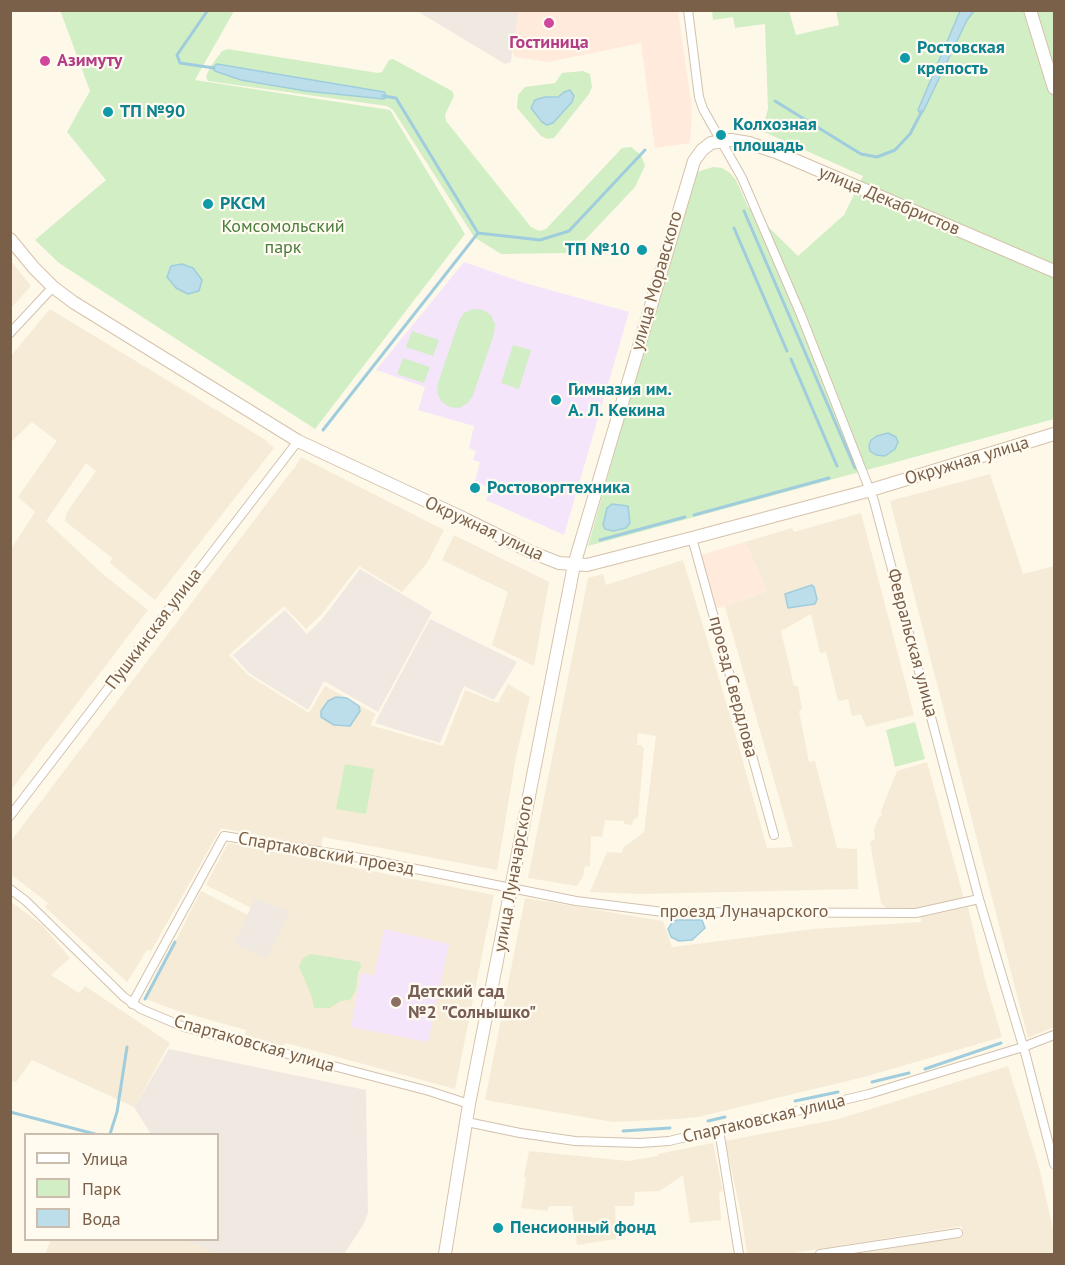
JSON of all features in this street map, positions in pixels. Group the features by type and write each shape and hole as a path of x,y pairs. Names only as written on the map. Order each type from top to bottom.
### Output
{"street":[{"path":"688,10 699,97 703,109 721,140"},
{"path":"1030,10 1054,88"},
{"name":"улица Декабристов","path":"721,140 748,143 776,152 1054,271"},
{"name":"Февральская улица","path":"721,140 744,183 801,315 871,490 979,899 1023,1047 1054,1164"},
{"name":"улица Моравского","path":"574,565 688,177 694,161 702,150 711,143 721,140"},
{"name":"Окружная улица","path":"10,239 53,287 73,302 298,441 546,559 574,565 587,565 871,490 1054,434"},
{"path":"10,333 53,287"},
{"name":"Пушкинская улица","path":"10,816 298,441"},
{"name":"проезд Свердлова","path":"692,538 774,835"},
{"name":"улица Луначарского","path":"445,1254 510,888 574,565"},
{"name":"Спартаковский проезд","path":"132,1004 224,836 361,858 510,888"},
{"name":"проезд Луначарского","path":"510,888 576,901 663,912 916,912 979,899"},
{"name":"Спартаковская улица","path":"10,889 26,901 132,1004 184,1027 470,1104"},
{"name":"Спартаковская улица","path":"467,1122 575,1142 669,1141 869,1094 1023,1047 1054,1035"},
{"path":"719,1130 740,1254"},
{"path":"820,1254 958,1233"}],"shaded area":[{"path":"417,11 518,11 511,62 505,64"},
{"path":"498,11 678,11 692,109 690,143 655,148 641,43 548,62 515,57"},
{"path":"11,261 31,286 10,308"},
{"path":"464,262 525,283 629,312 564,535 486,500 491,489 475,481 480,462 473,460 476,451 469,448 474,426 418,410 425,387 376,370"},
{"path":"50,309 264,439 274,448 155,600 110,563 112,558 65,521 67,512 96,471 86,463 46,521 104,575 148,610 11,790 11,549 35,512 18,497 57,441 32,422 11,442 11,356"},
{"path":"301,457 444,530 427,563 402,592 359,566 321,615 306,629 284,606 229,655 248,675 309,713 325,686 376,714 370,725 443,746 465,690 498,703 508,684 530,697 516,757 497,870 323,837 321,847 221,828 151,951 147,950 127,982 45,907 48,903 13,876 11,878 11,841"},
{"path":"990,474 1023,574 1054,566 1054,1027 1028,1038 890,501"},
{"path":"861,513 914,715 866,727 861,714 852,716 848,699 838,701 826,652 820,653 811,614 781,631 794,686 798,686 802,709 799,711 809,762 815,761 837,848 857,849 858,889 641,894 590,892 607,852 622,853 623,848 644,832 656,736 638,733 637,745 641,745 644,749 638,817 633,820 632,825 624,824 624,821 605,820 602,837 591,836 590,867 585,866 583,876 577,886 528,878 588,578 603,574 606,585 683,560 767,848 793,847 725,607 767,591 745,542 792,528 794,532"},
{"path":"454,535 549,582 534,666 492,645 508,592 442,560"},
{"path":"745,542 767,591 725,607 716,608 701,555"},
{"path":"360,569 432,612 378,712 324,681 308,710 249,673 233,655 285,610 307,634 323,618"},
{"path":"430,619 517,662 494,700 464,686 440,743 375,723"},
{"path":"927,762 964,899 923,909 886,908 881,903 870,842 875,839 874,829 879,817 882,816 881,811 897,771"},
{"path":"228,843 494,895 455,1089 286,1043 282,1046 245,1035 246,1030 178,1011 146,999 201,891 248,915 234,944 267,957 290,912 251,908 206,885"},
{"path":"255,898 290,912 267,958 234,944"},
{"path":"525,898 663,921 672,947 814,929 921,922 921,917 968,907 985,980 1002,1037 864,1077 698,1117 613,1122 485,1100"},
{"path":"10,901 42,925 70,958 51,975 79,993 85,986 170,1043 134,1107 32,1060 16,1082 11,1081"},
{"name":"Детский сад №2 \"Солнышко\"","path":"384,929 449,944 428,1042 351,1027 361,973 374,976"},
{"path":"169,1049 366,1090 368,1213 363,1225 344,1254 216,1254 188,1241 219,1241 219,1133 150,1133 134,1107"},
{"path":"1008,1066 1039,1167 1054,1233 1054,1254 859,1254 963,1236 962,1226 788,1254 747,1254 741,1213 725,1141 839,1119"},
{"path":"713,1143 723,1191 719,1192 721,1220 690,1223 683,1175 660,1191 635,1192 634,1206 615,1206 616,1239 577,1245 572,1206 549,1206 547,1211 521,1208 529,1151 628,1161"},
{"path":"51,1241 189,1241 217,1254 45,1254"}],"green space":[{"name":"Комсомольский парк","path":"60,10 234,11 195,80 390,110 465,234 315,429 59,263 35,240 106,180 67,132 90,91"},
{"path":"712,11 789,11 796,35 839,25 836,11 1054,11 1054,419 588,546 692,179 697,172 713,167 722,168 730,173 736,180 748,207 798,256 844,215 863,176 762,131 768,109 765,24 735,28 733,17 713,20"},
{"path":"228,49 378,73 382,72 389,60 393,59 452,91 454,96 445,115 446,121 531,227 539,231 546,229 622,148 631,147 641,155 645,166 635,187 584,241 566,253 501,254 474,237 393,110 387,106 208,81 206,77 210,67 222,51"},
{"path":"583,71 590,74 592,87 589,94 554,138 547,139 541,136 517,108 518,95 525,87 555,83 562,73"},
{"path":"473,309 483,310 491,315 495,324 494,334 473,395 468,403 459,408 449,407 441,401 437,393 438,383 459,321 464,313"},
{"path":"412,331 439,340 433,356 406,347"},
{"path":"513,345 531,350 519,389 501,383"},
{"path":"403,358 430,367 424,383 397,374"},
{"path":"915,722 925,759 895,767 886,730"},
{"path":"345,764 374,769 366,814 336,809"},
{"path":"311,954 360,962 356,990 350,1000 340,1001 330,1008 314,1008 312,997 299,966 303,958"}],"water":[{"path":"960,11 974,11 967,20 923,112 920,113 918,110"},
{"path":"217,64 384,92 387,97 384,99 306,91 241,80 215,71 212,68"},
{"path":"570,90 574,96 572,102 553,123 547,125 542,122 531,108 535,100 558,97"},
{"path":"182,264 193,268 202,280 199,291 188,294 176,288 167,277 171,266"},
{"path":"888,433 896,437 898,442 895,449 885,456 876,455 870,451 871,440"},
{"path":"612,504 628,506 630,523 626,528 613,531 605,529 603,525 607,508"},
{"path":"812,585 817,599 815,604 788,608 785,594"},
{"path":"336,697 347,698 359,706 360,711 350,726 334,725 321,717 321,711 328,701"},
{"path":"702,920 705,928 692,940 679,941 671,937 668,929 673,921"}],"waterway":[{"path":"208,10 177,55 180,63 214,68"},
{"path":"323,430 478,233 396,98 383,96"},
{"path":"775,101 861,154 877,157 895,150 910,134 922,111"},
{"path":"478,233 540,240 569,231 645,150"},
{"path":"744,211 855,468"},
{"path":"734,228 787,351"},
{"path":"791,359 837,466"},
{"path":"694,515 829,478"},
{"path":"600,540 685,517"},
{"path":"145,999 175,942"},
{"path":"925,1069 1001,1043"},
{"path":"110,1133 117,1112 127,1047"},
{"path":"872,1082 909,1073"},
{"path":"795,1101 838,1092"},
{"path":"10,1112 91,1133"},
{"path":"708,1121 725,1117"},
{"path":"623,1131 670,1128"}],"place":[{"name":"Гостиница","path":"549,23"},
{"name":"Ростовская крепость","path":"905,58"},
{"name":"Азимуту","path":"45,61"},
{"name":"ТП №90","path":"108,112"},
{"name":"Колхозная площадь","path":"721,135"},
{"name":"РКСМ","path":"208,204"},
{"name":"ТП №10","path":"642,250"},
{"name":"Гимназия им. А. Л. Кекина","path":"556,400"},
{"name":"Ростоворгтехника","path":"475,488"},
{"name":"Детский сад №2 \"Солнышко\"","path":"396,1002"},
{"name":"Пенсионный фонд","path":"498,1228"}]}
